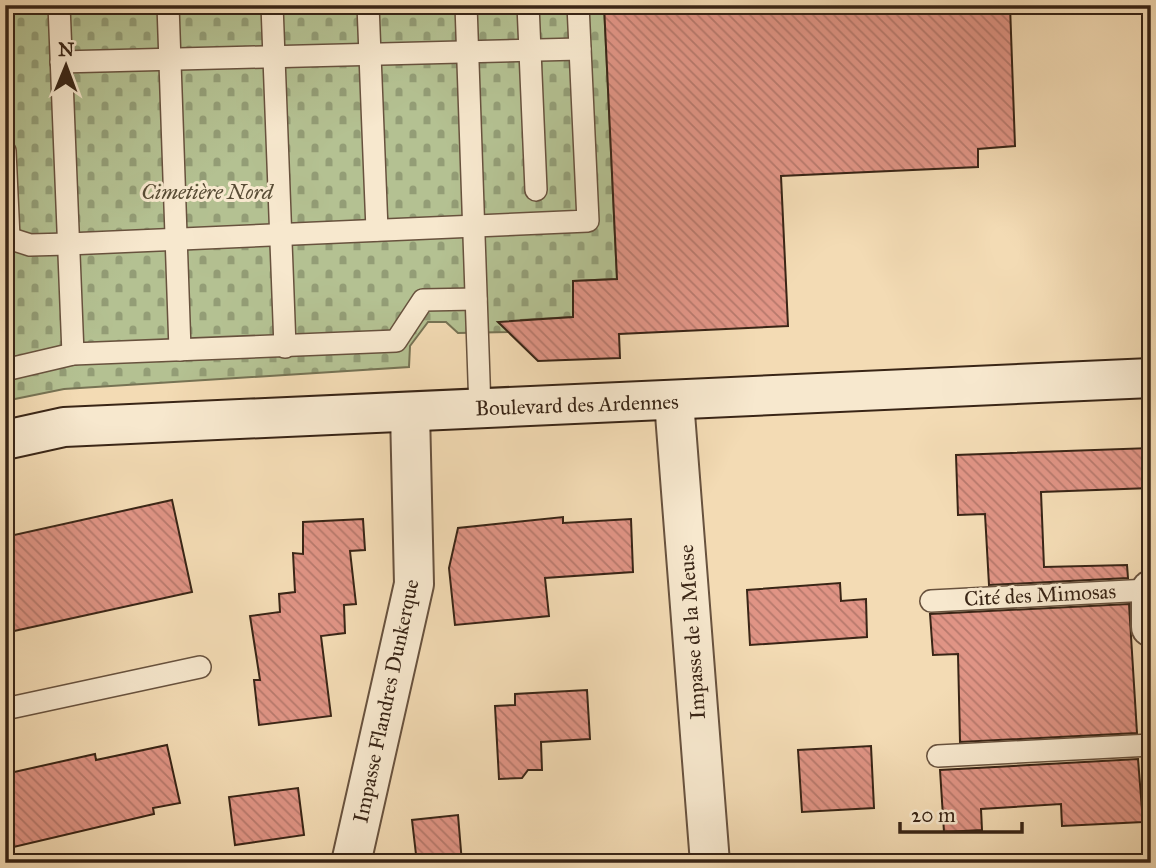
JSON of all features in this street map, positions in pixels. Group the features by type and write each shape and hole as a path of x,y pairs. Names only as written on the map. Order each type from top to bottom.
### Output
{"main road":[{"name":"Boulevard des Ardennes","path":"5,440 64,427 1151,378"},
{"name":"Impasse de la Meuse","path":"674,401 710,863"},
{"name":"Impasse Flandres Dunkerque","path":"351,863 414,584 410,412"}],"lane":[{"path":"59,5 73,354"},
{"path":"168,5 180,350"},
{"path":"272,5 285,347"},
{"path":"368,5 377,230"},
{"path":"466,5 480,409"},
{"path":"528,5 536,190"},
{"path":"5,151 7,238 30,245 588,221 578,5"},
{"path":"61,62 580,48"},
{"path":"5,370 73,354 396,341 423,300 476,299"},
{"name":"Cité des Mimosas","path":"931,601 1150,602"},
{"path":"5,709 200,667"},
{"path":"938,756 1151,745"}],"green space":[{"name":"Cimetière Nord","path":"5,5 604,5 617,279 574,281 573,317 521,320 509,332 458,333 446,322 428,322 410,346 409,367 64,389 5,401"}],"building":[{"path":"604,5 1010,5 1015,146 978,149 978,167 781,176 788,326 619,334 620,358 538,361 498,322 573,317 573,281 617,279"},
{"path":"1151,448 1151,488 1041,492 1044,567 1127,565 1128,578 989,585 985,514 958,515 956,455"},
{"path":"172,500 192,592 5,633 5,537"},
{"path":"563,517 563,523 631,519 633,572 545,578 549,616 455,625 449,568 458,528"},
{"path":"363,519 365,550 350,551 356,604 344,605 345,633 321,636 331,716 259,725 254,680 260,680 250,616 280,612 279,594 295,592 293,553 303,554 303,522"},
{"path":"840,583 841,601 866,599 867,637 750,645 747,590"},
{"path":"1129,604 1137,733 960,742 958,654 933,655 930,614"},
{"path":"587,690 590,739 541,742 542,770 528,770 522,778 499,779 495,706 515,705 515,694"},
{"path":"167,745 180,803 153,808 154,814 5,849 5,774 95,754 96,760"},
{"path":"871,746 874,808 802,812 798,750"},
{"path":"1138,759 1143,822 1062,826 1061,804 981,809 982,830 944,832 940,770"},
{"path":"298,788 304,835 235,845 229,797"},
{"path":"458,815 462,863 417,863 412,820"}]}
